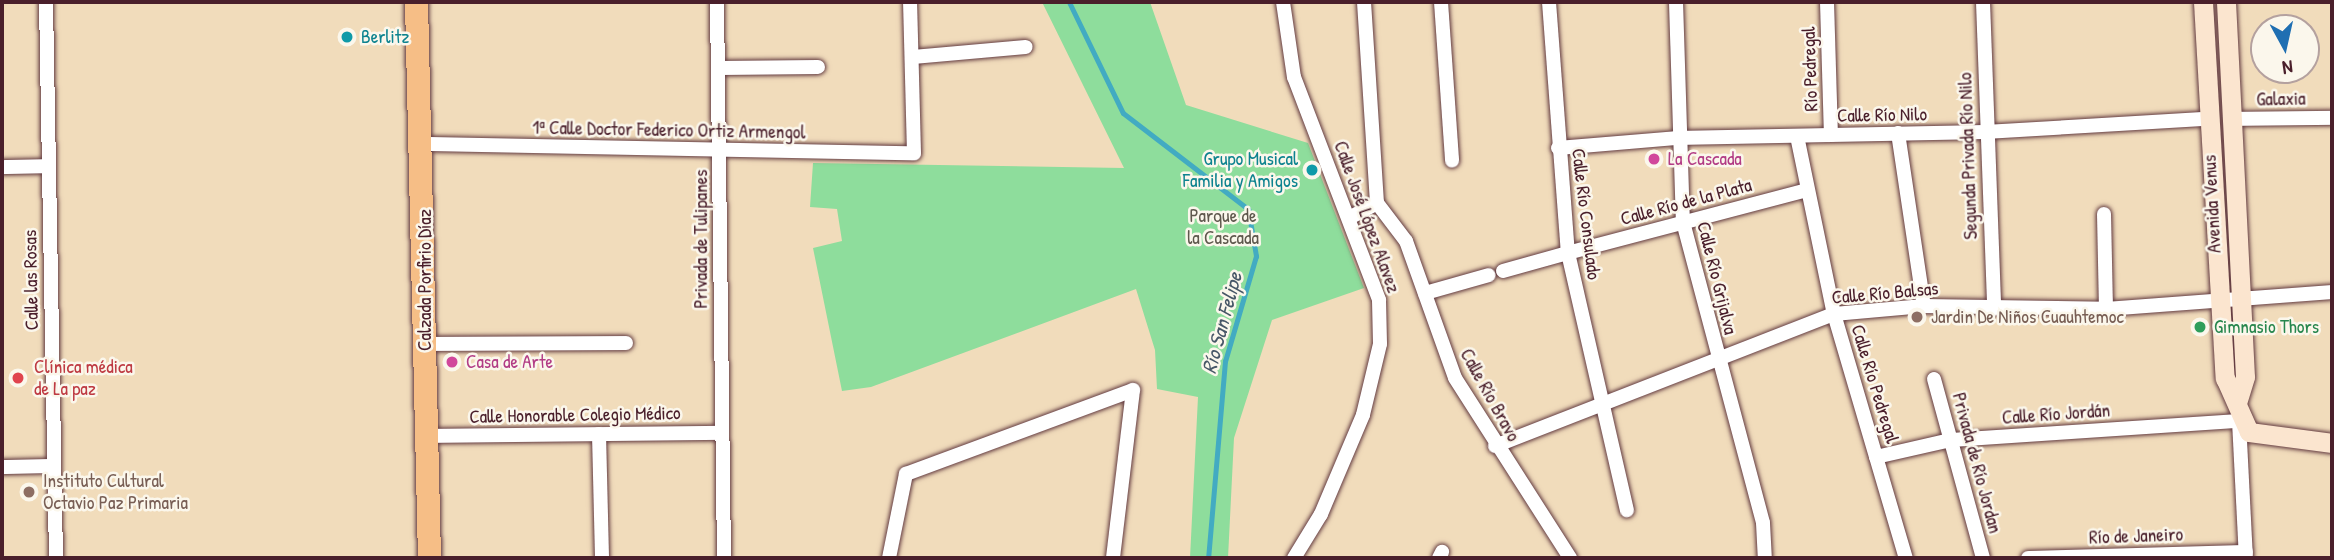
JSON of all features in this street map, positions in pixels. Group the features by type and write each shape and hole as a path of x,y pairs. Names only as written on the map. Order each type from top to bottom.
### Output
{"main road":[{"name":"Calzada Porfirio Díaz","path":"416,2 424,144 429,558"},
{"name":"Avenida Venus","path":"2203,2 2217,298 2225,378 2238,412"},
{"name":"Avenida Venus","path":"2226,2 2245,377 2238,412"},
{"path":"2238,412 2252,433 2332,443"}],"street":[{"name":"Calle las Rosas","path":"46,2 56,558"},
{"name":"Privada de Tulipanes","path":"717,2 720,68 724,558"},
{"path":"911,2 913,57 1026,47"},
{"name":"Calle José López Alavez","path":"1283,2 1294,76 1379,300 1380,344 1363,415 1321,514 1294,558"},
{"path":"1349,218 1377,203 1364,2"},
{"path":"1441,2 1452,161"},
{"name":"Calle Río Consulado","path":"1549,2 1558,148 1572,252 1601,400 1627,510"},
{"name":"Calle Río Grijalva","path":"1676,2 1676,138 1683,222 1763,523 1765,558"},
{"name":"Río Pedregal","path":"1827,2 1831,135"},
{"name":"Segunda Privada Río Nilo","path":"1983,2 1985,132 1994,310"},
{"name":"1ª Calle Doctor Federico Ortiz Armengol","path":"424,144 914,153 913,57"},
{"path":"720,68 818,67"},
{"name":"Galaxia","path":"2230,119 2332,118"},
{"name":"Calle Río Nilo","path":"1558,148 1676,138 1985,132 2207,119"},
{"path":"1898,133 1924,306"},
{"name":"Calle Río Pedregal","path":"1797,135 1834,314 1906,558"},
{"path":"2,167 48,166"},
{"name":"Calle Río de la Plata","path":"1424,293 1807,190"},
{"name":"Calle Río Bravo","path":"1377,203 1406,241 1452,370 1495,446 1570,558"},
{"path":"2104,214 2106,309"},
{"name":"Calle Río Balsas","path":"1495,446 1601,400 1834,314 1924,306 1994,310 2106,309 2239,296 2332,292"},
{"path":"425,344 626,343"},
{"name":"Privada de Río Jordan","path":"1934,379 1983,558"},
{"path":"889,558 906,474 1133,390 1112,558"},
{"path":"2238,412 2246,555"},
{"name":"Calle Río Jordán","path":"1876,457 1951,440 2238,412"},
{"path":"600,433 602,558"},
{"name":"Calle Honorable Colegio Médico","path":"428,436 722,433"},
{"path":"2,467 54,466"},
{"name":"Río de Janeiro","path":"2028,558 2246,555"}],"green space":[{"name":"Parque de la Cascada","path":"1042,2 1150,2 1186,105 1308,143 1364,288 1272,320 1234,438 1228,558 1190,558 1198,397 1157,389 1155,350 1136,289 871,387 842,391 813,248 842,241 837,209 810,207 813,163 1124,168"}],"waterway":[{"name":"Río San Felipe","path":"1069,2 1123,113 1248,209 1256,256 1225,361 1208,558"}],"place":[{"name":"Berlitz","path":"347,37"},
{"name":"La Cascada","path":"1654,159"},
{"name":"Grupo Musical Familia y Amigos","path":"1312,170"},
{"name":"Jardin De Niños Cuauhtemoc","path":"1917,317"},
{"name":"Gimnasio Thors","path":"2200,327"},
{"name":"Casa de Arte","path":"452,362"},
{"name":"Clínica médica de La paz","path":"18,378"},
{"name":"Instituto Cultural Octavio Paz Primaria","path":"29,492"}]}
